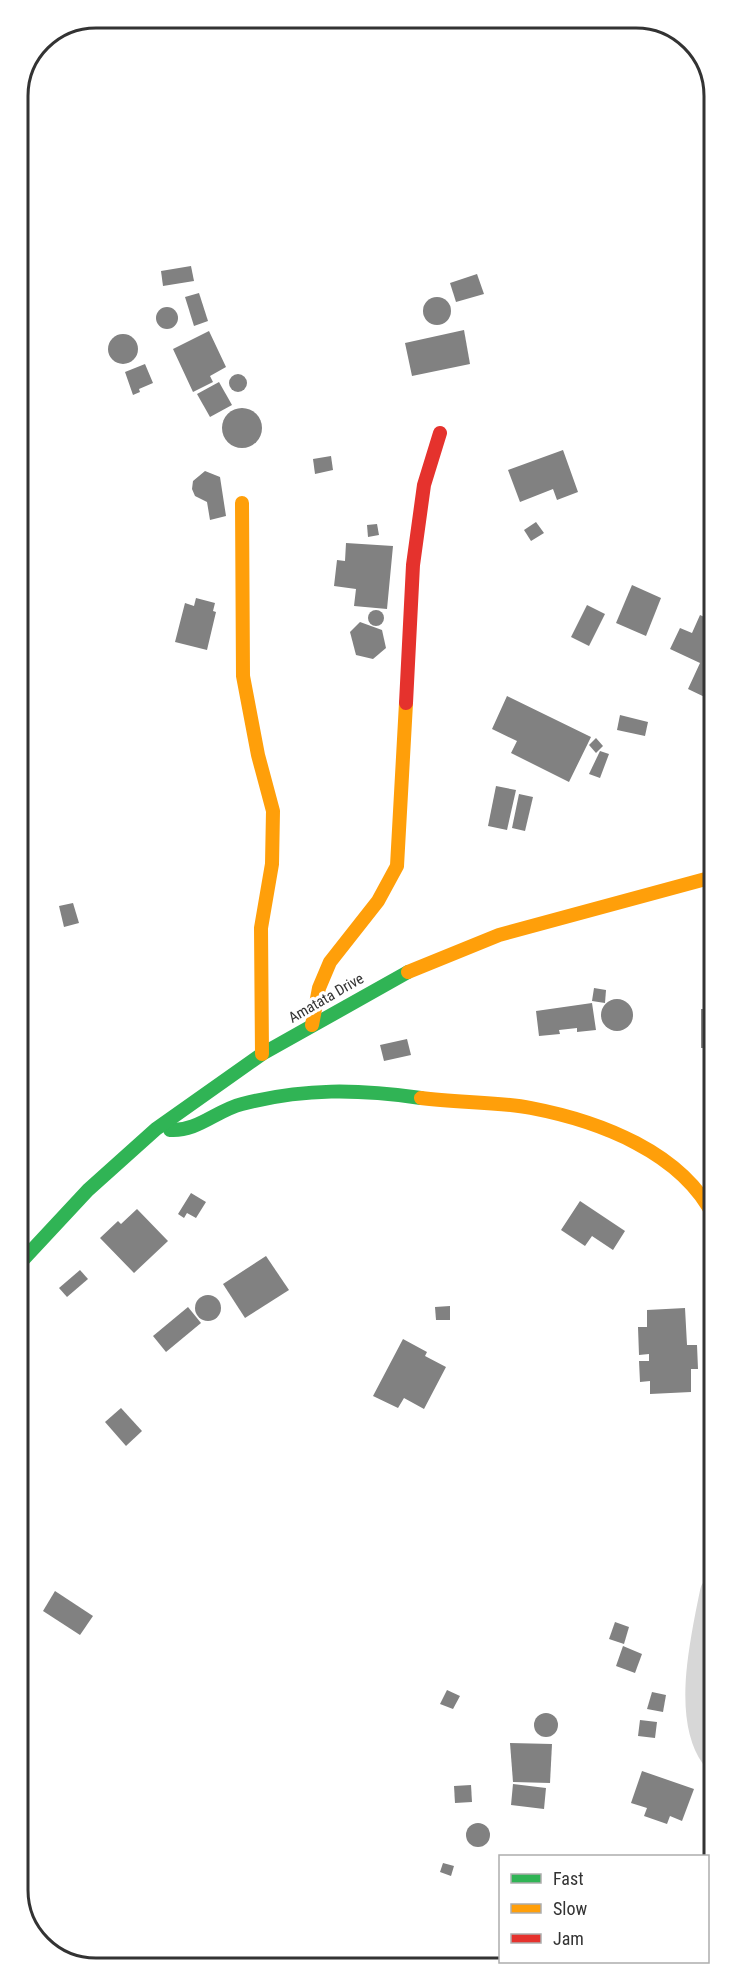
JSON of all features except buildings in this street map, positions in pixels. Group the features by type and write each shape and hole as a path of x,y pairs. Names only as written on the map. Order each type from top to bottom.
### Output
{"street":[{"path":"312,1024 316,993 334,955 392,884 397,866 406,744 407,647 413,564 424,485 440,433"},
{"path":"242,503 243,676 258,755 273,811 272,864 261,928 262,1054"},
{"name":"Amatata Drive","path":"28,1254 88,1190 156,1129 262,1054 393,978 499,935 704,880"},
{"path":"156,1129 183,1131 240,1104 307,1091 365,1090 449,1102 530,1108 617,1133 679,1170 704,1197"},
{"path":"704,1655 699,1683 704,1720"}],"traffic: fast":[{"path":"28,1254 88,1190 156,1129 262,1054 408,972"},
{"path":"170,1130 189,1128 242,1104 287,1095 353,1092 421,1098"}],"traffic: slow":[{"path":"242,503 243,676 258,755 273,811 272,864 261,928 262,1054"},
{"path":"312,1025 319,988 330,962 378,901 397,866 406,703"},
{"path":"408,972 499,935 704,879"},
{"path":"421,1098 504,1104 584,1121 636,1143 660,1157 681,1174 704,1201"}],"traffic: jam":[{"path":"406,703 413,565 424,485 440,433"}]}
